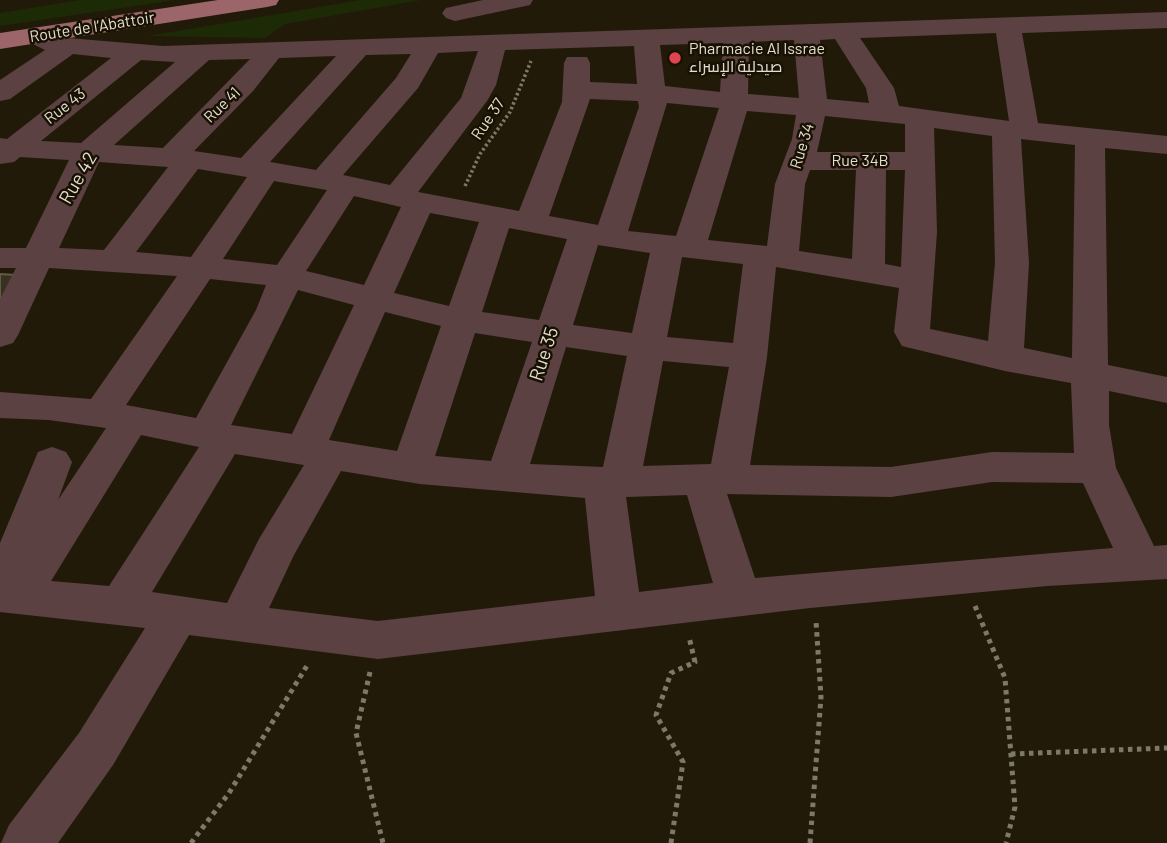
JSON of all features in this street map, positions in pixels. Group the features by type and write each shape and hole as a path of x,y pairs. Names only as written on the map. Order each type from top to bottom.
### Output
{"main road":[{"name":"Route de l’Abattoir","path":"0,41 267,0"}],"street":[{"path":"455,13 521,0"},
{"path":"36,35 45,42 68,47 132,54 200,54 1008,25 1166,24"},
{"path":"1005,359 1012,263 1015,130 1008,25"},
{"path":"843,32 880,88 886,113"},
{"name":"Rue 34","path":"715,480 812,107 815,79 806,34"},
{"path":"619,612 612,482 647,347 678,246 730,125 734,101 736,35"},
{"name":"Rue 35","path":"506,477 552,331 647,129 653,107 653,93 646,38"},
{"path":"411,467 461,320 514,220 557,157 578,90 578,40"},
{"path":"240,623 317,453 409,199 482,85 494,43"},
{"path":"121,605 216,436 286,277 334,183 401,91 429,45"},
{"path":"0,93 68,47"},
{"path":"7,594 116,417 257,169 358,48"},
{"name":"Rue 41","path":"113,260 181,158 270,52"},
{"name":"Rue 43","path":"3,152 132,54"},
{"name":"Rue 42","path":"0,335 88,153 200,54"},
{"path":"578,90 653,93 886,113 1090,137 1166,152"},
{"path":"919,118 921,232 912,332 915,338 1005,359 1167,390"},
{"path":"7,594 121,605 177,615 378,640 810,590 1154,563 1096,468 1090,425 1089,374 1090,137"},
{"path":"3,152 181,158 334,183 597,235 771,257 917,280"},
{"name":"Rue 34B","path":"800,161 919,161"},
{"path":"868,272 871,161"},
{"path":"0,258 113,260 201,266 286,277 461,320 552,331 647,347 749,357"},
{"path":"0,405 49,407 116,417 411,467 577,484 715,480 891,482 992,467 1096,468"},
{"path":"7,594 52,462"},
{"path":"715,480 739,598"},
{"path":"27,843 96,749 177,615"}],"path":[{"name":"Rue 37","path":"453,208 480,154 504,121 521,90 536,42"},
{"path":"963,576 1005,678 1015,807 1006,843"},
{"path":"810,590 819,638 821,697 810,843"},
{"path":"671,843 683,762 656,715 671,673 695,663 683,606"},
{"path":"191,843 229,793 327,634"},
{"path":"378,640 356,733 383,843"},
{"path":"1011,754 1167,748"}],"green space":[{"path":"80,0 175,0 0,26 0,13"},
{"path":"361,0 421,0 285,24 265,38 148,36"}],"building":[{"path":"0,274 16,275 0,311"}],"place":[{"name":"Pharmacie Al Issrae صيدلية الإسراء","path":"675,58"}]}
